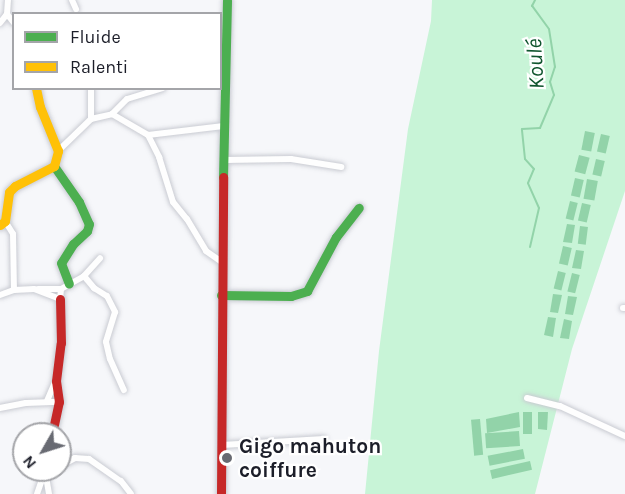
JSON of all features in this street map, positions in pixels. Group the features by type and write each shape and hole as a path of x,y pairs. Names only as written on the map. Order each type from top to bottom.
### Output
{"street":[{"path":"0,23 7,14 8,0"},
{"path":"72,0 76,9"},
{"path":"221,494 221,295 224,263 223,56 227,0"},
{"path":"7,14 12,20"},
{"path":"36,90 40,107 58,151"},
{"path":"91,90 91,119"},
{"path":"14,290 13,234 2,223 9,192 15,186 54,166 58,151 91,119 112,114 127,99 156,90"},
{"path":"112,114 148,135 159,157 173,202 187,219 206,250 224,263"},
{"path":"148,135 223,126"},
{"path":"224,160 291,159 341,167"},
{"path":"54,166 80,202 89,224 87,231 61,263 64,291 56,381 59,402 55,422"},
{"path":"221,295 291,296 307,291 336,237 359,208"},
{"path":"0,295 14,290 64,291 84,276 100,258"},
{"path":"84,276 94,288 107,296 115,312 106,342 110,359 124,390"},
{"path":"47,401 56,381"},
{"path":"527,398 560,406 625,435"},
{"path":"0,408 47,401 59,402"},
{"path":"222,445 324,439"},
{"path":"72,460 89,459 122,481 131,494"}],"shaded area":[{"path":"432,0 625,0 625,191 572,349 535,494 365,494 379,351 408,129 431,21"},
{"path":"585,131 595,133 591,152 581,150"},
{"path":"601,134 610,136 606,154 597,152"},
{"path":"579,155 590,158 585,174 575,171"},
{"path":"596,159 605,161 601,177 592,175"},
{"path":"575,178 584,180 580,198 571,196"},
{"path":"587,179 598,181 594,201 584,199"},
{"path":"570,201 578,203 573,220 566,218"},
{"path":"582,203 591,205 587,223 578,221"},
{"path":"567,224 575,225 572,243 563,242"},
{"path":"580,226 588,227 586,245 578,244"},
{"path":"563,246 572,248 568,266 559,264"},
{"path":"576,250 584,251 581,269 572,268"},
{"path":"558,271 566,273 561,290 554,288"},
{"path":"572,273 580,275 575,293 567,291"},
{"path":"553,294 562,295 558,313 550,312"},
{"path":"568,296 577,297 573,315 565,314"},
{"path":"548,317 556,318 553,337 544,335"},
{"path":"564,319 572,321 569,339 560,338"},
{"path":"519,412 520,427 487,433 486,419"},
{"path":"523,412 532,412 532,434 523,434"},
{"path":"538,412 548,412 547,430 538,429"},
{"path":"480,419 483,455 474,456 471,420"},
{"path":"519,431 520,446 486,448 485,433"},
{"path":"523,449 525,459 490,466 488,456"},
{"path":"530,461 532,470 492,479 490,470"}],"waterway":[{"name":"Koulé","path":"530,247 539,208 528,183 534,169 525,159 522,129 540,128 554,95 550,82 555,67 549,29 532,6 535,0"}],"traffic: fast":[{"path":"223,177 227,0"},
{"path":"54,166 79,202 89,224 87,231 73,244 61,263 69,284"},
{"path":"221,295 291,296 307,291 336,237 359,208"}],"traffic: slow":[{"path":"0,225 5,221 9,192 15,186 54,166 58,151 40,107 36,90"}],"traffic: jam":[{"path":"221,494 223,177"},
{"path":"55,422 59,402 56,381 61,343 60,299"}],"place":[{"name":"Gigo mahuton coiffure","path":"227,458"}]}
